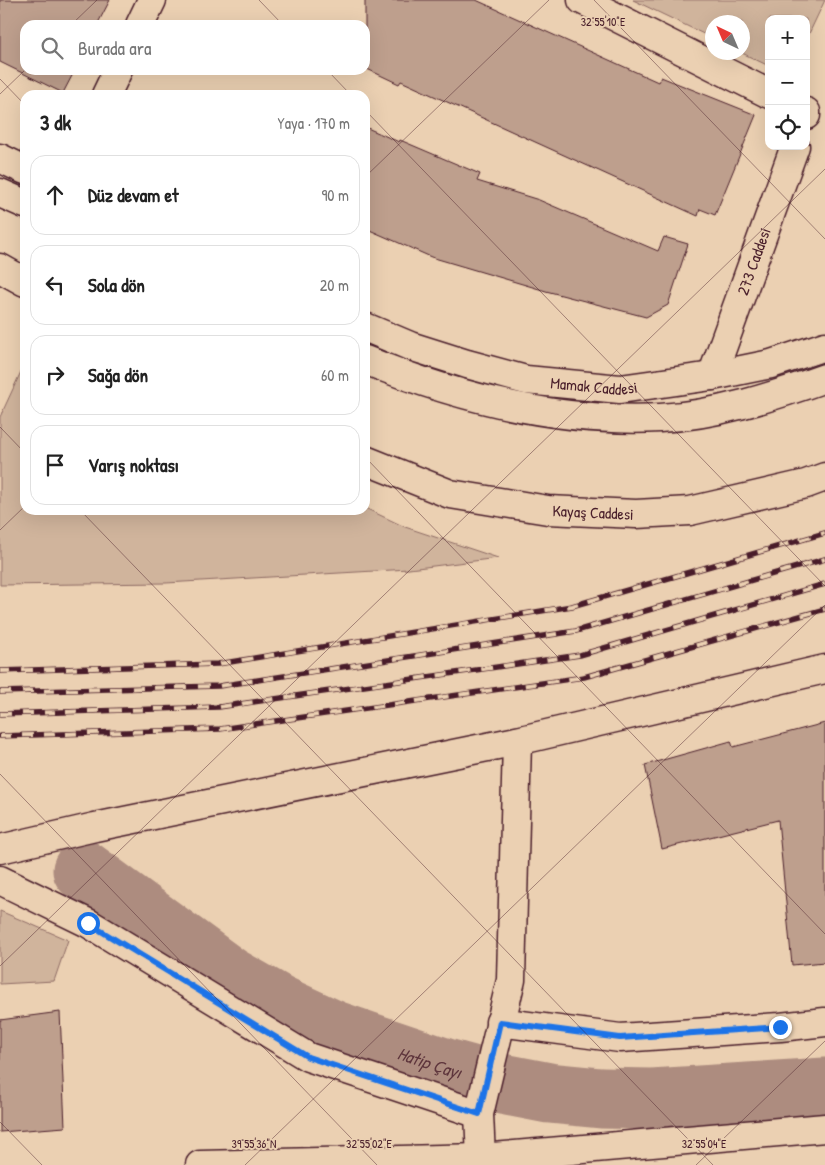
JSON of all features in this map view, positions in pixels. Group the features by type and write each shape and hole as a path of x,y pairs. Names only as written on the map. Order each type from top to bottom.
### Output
{"street":[{"path":"142,20 152,0"},
{"path":"582,0 765,92"},
{"path":"108,90 116,75"},
{"name":"273 Caddesi","path":"712,376 794,150"},
{"path":"0,158 20,168"},
{"path":"0,193 20,202"},
{"path":"0,268 20,279"},
{"name":"Mamak Caddesi","path":"370,329 426,351 526,380 620,389 712,376 771,364 825,346"},
{"name":"Mamak Caddesi","path":"370,362 454,392 514,407 613,419 662,418 710,411 774,396 825,378"},
{"name":"Kayaş Caddesi","path":"370,462 450,494 548,510 636,514 690,511 806,484 825,477"},
{"path":"0,849 95,827 516,741 825,669"},
{"path":"480,1158 482,1103 510,980 516,741"},
{"path":"0,880 88,923 308,1057 482,1103"},
{"path":"497,1035 620,1038 770,1028 825,1022"},
{"path":"200,1165 480,1158 825,1128"}],"shaded area":[{"path":"633,0 825,0 810,32 810,15 765,15 765,64 750,57 750,15 705,15 705,35"},
{"path":"20,374 20,515 370,515 370,510 405,527 498,558 409,569 166,583 0,585 0,417"},
{"path":"0,911 68,940 54,981 0,984"}],"building":[{"path":"0,0 110,0 100,20 20,20 20,72 0,62"},
{"path":"365,0 476,0 658,82 661,77 756,115 715,215 700,209 698,216 401,81 399,84 370,70 370,20 365,20"},
{"path":"26,75 72,75 65,90 57,90"},
{"path":"370,129 480,174 477,181 539,200 658,251 664,237 688,244 668,305 646,317 546,291 431,257 370,230"},
{"path":"825,723 825,962 792,965 778,820 662,849 645,765 731,741 733,747"},
{"path":"60,1012 65,1127 0,1132 0,1020"}],"waterway":[{"name":"Hatip Çayı","path":"83,870 229,977 280,1006 334,1031 446,1069 497,1083 549,1093 601,1098 652,1099 825,1088"}],"railway":[{"path":"0,671 218,664 572,606 825,533"},
{"path":"0,692 219,686 576,631 825,559"},
{"path":"0,714 219,707 580,655 825,584"},
{"path":"0,736 220,729 584,677 825,609"}],"route":[{"path":"88,923 308,1057 479,1114 500,1022 620,1038 780,1027"}]}
